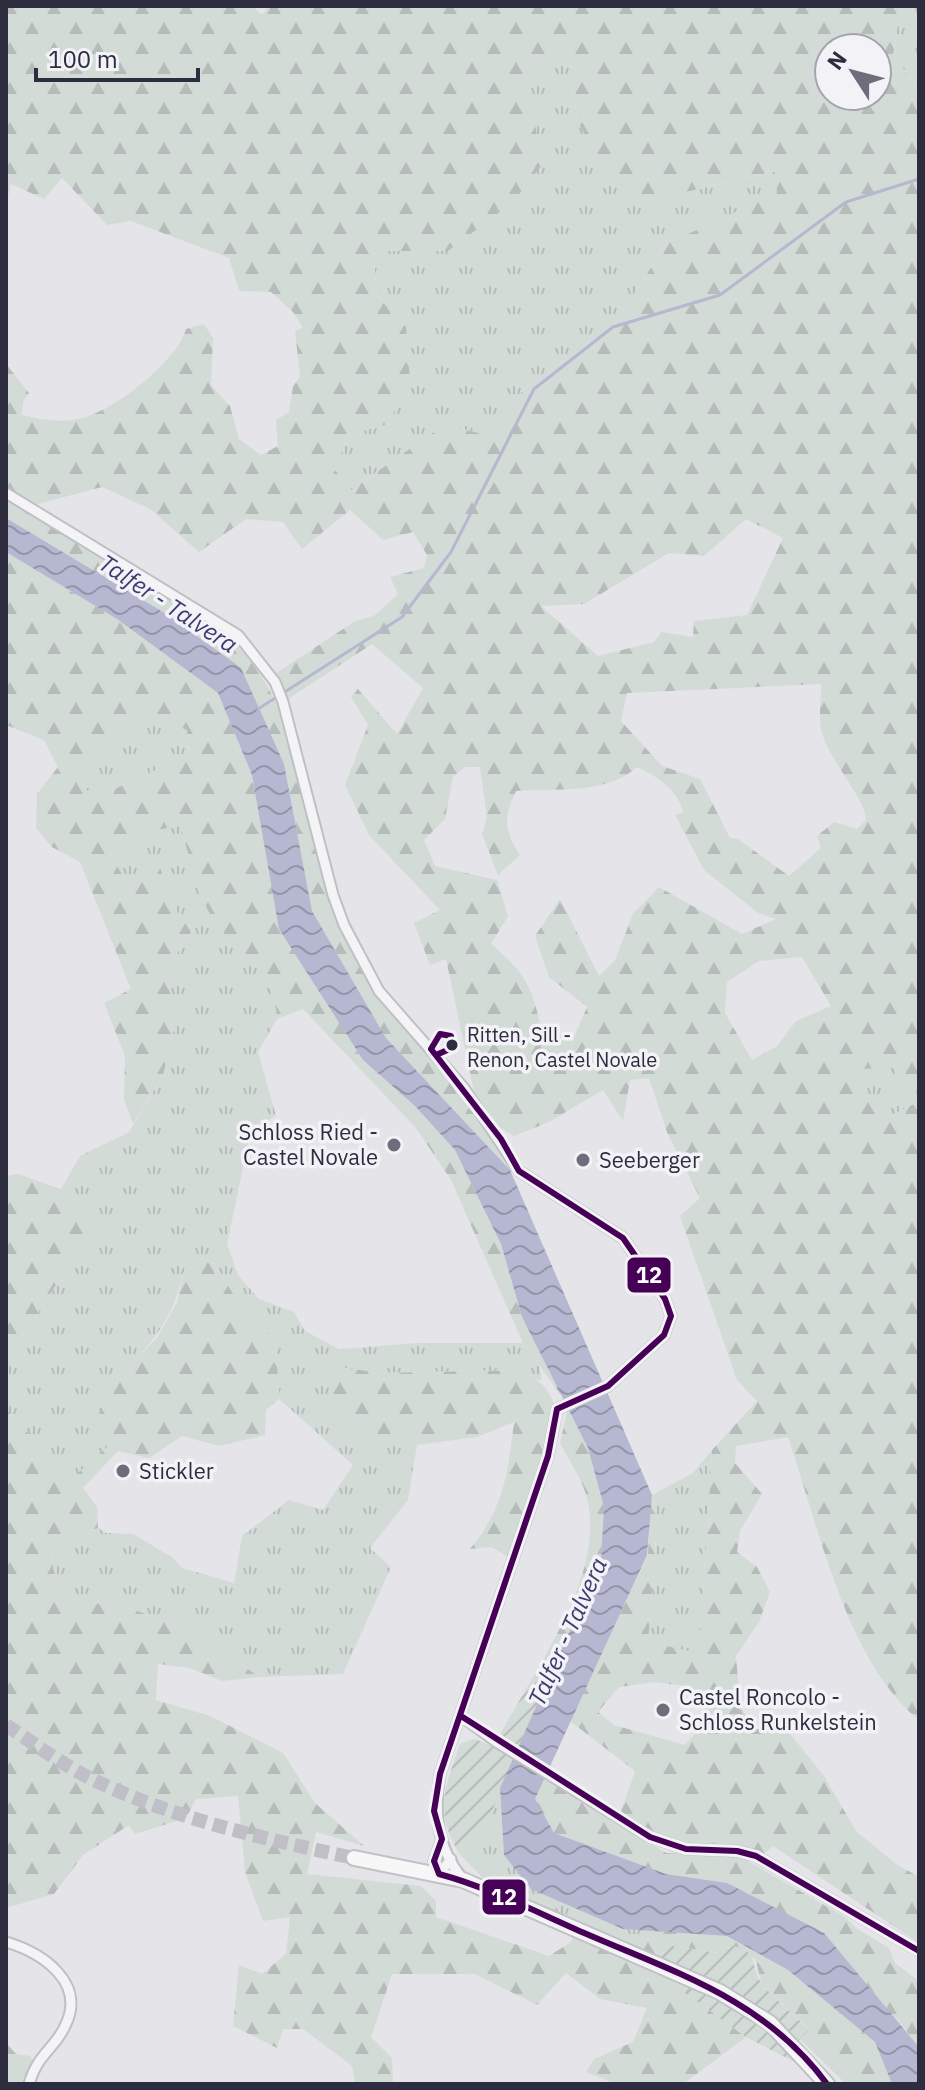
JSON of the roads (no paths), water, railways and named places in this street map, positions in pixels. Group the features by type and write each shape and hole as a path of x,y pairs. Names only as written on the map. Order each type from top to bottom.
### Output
{"main road":[{"path":"354,1858 415,1870 436,1868 720,1992 770,2023 827,2084"}],"street":[{"path":"6,493 238,635 278,690 283,702 333,895 344,925 379,991 464,1088 519,1171 623,1238 665,1299 671,1316 664,1335 608,1386 560,1408 548,1456 440,1774 434,1811 442,1839 463,1880"},
{"path":"461,1716 498,1743 667,1846 737,1851 756,1856 919,1951"},
{"path":"436,1868 442,1839"},
{"path":"436,1868 451,1859"},
{"path":"6,1942 47,1962 69,1987 72,1998 64,2029 42,2052 29,2084"}],"water":[{"path":"6,518 168,615 241,668 284,764 312,911 386,1038 510,1170 652,1495 647,1555 535,1799 554,1833 666,1874 727,1883 824,1933 919,2047 919,2084 892,2084 875,2042 788,1970 727,1936 623,1929 531,1889 504,1855 500,1788 601,1560 604,1507 588,1448 522,1317 501,1244 455,1150 415,1106 363,1060 279,929 252,775 218,693 117,619 6,552"}],"waterway":[{"path":"258,709 402,617 451,552 534,389 613,327 720,295 846,202 919,179"}],"tunnel":[{"path":"6,1725 100,1783 161,1808 225,1828 354,1858"}],"place":[{"name":"Ritten, Sill - Renon, Castel Novale","path":"452,1045"},
{"name":"Schloss Ried - Castel Novale","path":"394,1145"},
{"name":"Seeberger","path":"583,1160"},
{"name":"Stickler","path":"123,1471"},
{"name":"Castel Roncolo - Schloss Runkelstein","path":"663,1710"}],"water label":[{"name":"Talfer - Talvera","path":"168,604"},
{"name":"Talfer - Talvera","path":"568,1632"}]}
